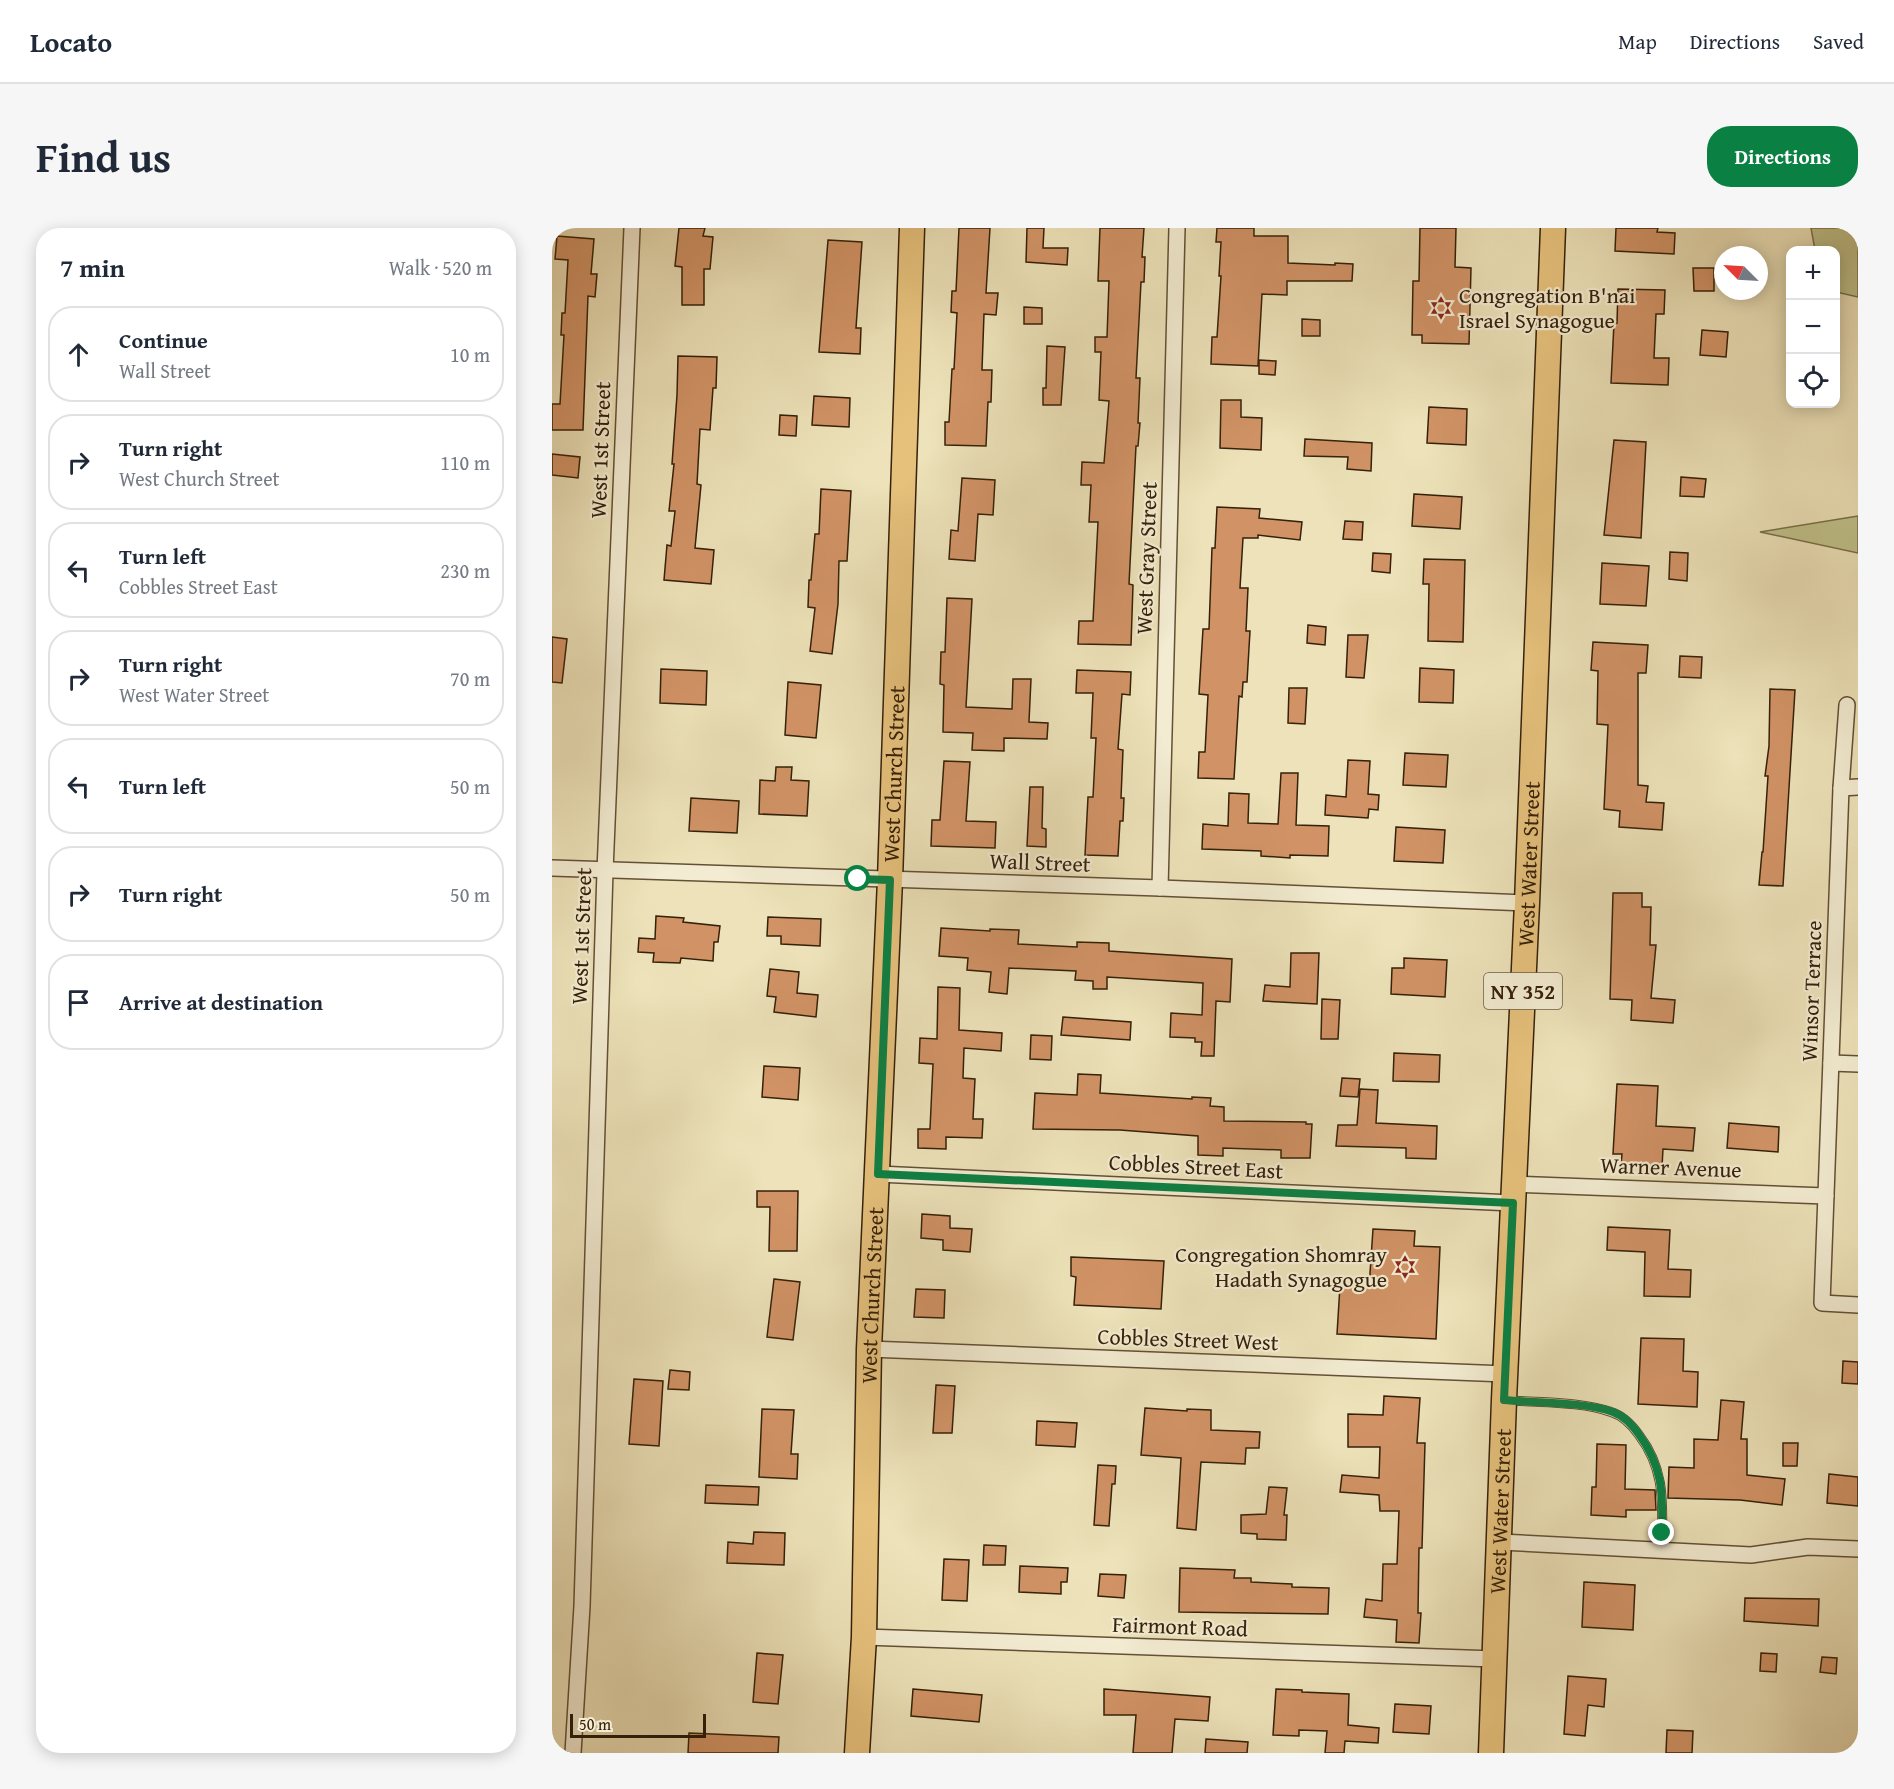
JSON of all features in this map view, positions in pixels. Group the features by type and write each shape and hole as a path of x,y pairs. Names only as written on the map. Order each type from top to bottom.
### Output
{"main road":[{"name":"West Church Street","path":"857,1753 864,1637 869,1348 890,880 912,228"},
{"name":"West Water Street","path":"1491,1753 1553,228"}],"street":[{"name":"West 1st Street","path":"573,1753 582,1606 605,871 632,228"},
{"name":"West Gray Street","path":"1160,888 1177,228"},
{"name":"Winsor Terrace","path":"1847,705 1841,788 1822,1303 1858,1305"},
{"path":"1841,788 1858,787"},
{"name":"Wall Street","path":"552,868 1160,888 1527,903"},
{"path":"1831,1063 1858,1064"},
{"name":"Cobbles Street East","path":"878,1174 1513,1194"},
{"name":"Warner Avenue","path":"1513,1194 1826,1196"},
{"name":"Cobbles Street West","path":"869,1348 1506,1374"},
{"path":"1500,1542 1751,1555 1808,1547 1858,1549"},
{"name":"Fairmont Road","path":"864,1637 1494,1659"}],"lane":[{"path":"1504,1400 1594,1407 1613,1412 1624,1418 1645,1443 1656,1463 1662,1506 1662,1550"}],"green space":[{"path":"1811,228 1858,228 1858,297 1840,293 1840,246 1814,246"},
{"path":"1858,516 1858,553 1760,532"}],"building":[{"path":"679,228 705,228 703,236 713,237 710,269 704,269 704,305 682,305 682,267 675,266"},
{"path":"959,228 990,228 986,293 998,293 996,315 984,314 982,370 992,370 986,446 945,445 945,422 949,422 952,369 954,369 957,313 951,312 952,291 956,291"},
{"path":"1027,228 1044,228 1043,248 1068,248 1067,265 1026,262"},
{"path":"1100,228 1144,228 1142,257 1145,257 1144,282 1141,282 1136,378 1140,378 1138,423 1140,423 1138,446 1136,446 1129,584 1133,585 1131,645 1078,644 1079,621 1093,621 1098,522 1089,522 1091,485 1081,485 1082,462 1104,463 1109,401 1099,400 1101,352 1095,352 1095,337 1107,337 1109,281 1098,281"},
{"path":"1217,228 1254,228 1254,236 1288,236 1288,263 1353,264 1352,281 1287,281 1287,295 1262,294 1258,366 1211,364 1212,337 1217,337 1221,276 1219,276 1221,242 1216,242"},
{"name":"Congregation B'nai Israel Synagogue","path":"1420,228 1456,228 1455,267 1471,268 1469,344 1422,343 1422,335 1412,335 1413,281 1419,281"},
{"path":"1616,228 1658,228 1657,232 1675,233 1674,254 1615,251"},
{"path":"557,236 594,239 591,274 597,274 595,297 588,296 583,430 552,430 552,404 560,404 564,335 561,335 562,313 565,313 568,260 555,259"},
{"path":"828,240 862,242 856,328 861,328 860,354 819,352"},
{"path":"1693,268 1714,268 1714,291 1694,291"},
{"path":"1618,289 1665,290 1664,314 1656,314 1654,358 1669,358 1668,385 1611,383"},
{"path":"1024,307 1042,308 1042,324 1024,324"},
{"path":"1302,319 1320,320 1320,336 1302,336"},
{"path":"1702,330 1728,332 1726,357 1700,355"},
{"path":"1047,346 1065,347 1061,405 1043,405 1043,388 1046,388"},
{"path":"678,356 717,357 716,388 713,388 710,430 700,429 697,484 701,485 695,548 714,550 711,584 664,580 667,545 671,546 675,511 669,511 674,464 672,464"},
{"path":"1259,360 1276,361 1275,375 1259,374"},
{"path":"814,396 850,398 849,427 812,425"},
{"path":"1221,400 1241,400 1241,417 1262,418 1261,450 1220,448"},
{"path":"1429,407 1467,409 1466,445 1427,443"},
{"path":"780,415 797,416 796,436 779,435"},
{"path":"1305,439 1372,443 1371,471 1347,469 1348,457 1304,456"},
{"path":"1614,440 1646,442 1641,538 1604,535"},
{"path":"552,454 580,457 578,478 552,475"},
{"path":"1681,477 1706,479 1704,497 1680,496"},
{"path":"962,478 995,480 993,515 978,514 975,561 949,559 951,530 958,531"},
{"path":"821,489 851,491 847,561 839,561 838,604 832,654 810,651 815,608 808,607 809,580 811,580 815,534 819,534"},
{"path":"1414,494 1462,497 1460,529 1412,526"},
{"path":"1217,507 1260,509 1259,518 1302,522 1300,540 1258,535 1258,538 1243,538 1240,588 1248,588 1246,631 1250,631 1247,682 1243,682 1242,697 1239,696 1234,779 1198,778 1199,752 1205,752 1208,695 1199,694 1203,629 1209,629 1212,548 1215,548"},
{"path":"1345,521 1363,522 1362,540 1343,539"},
{"path":"1670,552 1688,553 1687,581 1669,579"},
{"path":"1373,553 1391,554 1390,573 1372,571"},
{"path":"1424,559 1465,560 1463,642 1428,641 1429,584 1423,584"},
{"path":"1602,563 1649,566 1646,606 1600,604"},
{"path":"947,598 972,599 966,707 1012,709 1013,679 1031,679 1029,722 1048,723 1047,739 1004,738 1004,751 972,750 973,733 943,732 944,685 940,684 941,652 945,652"},
{"path":"1308,625 1326,627 1325,645 1307,643"},
{"path":"1348,635 1368,635 1364,678 1346,677"},
{"path":"552,637 567,639 562,683 552,682"},
{"path":"1593,642 1648,645 1646,673 1638,673 1638,785 1648,786 1646,802 1664,803 1662,830 1619,827 1620,811 1604,809 1608,725 1597,724 1598,671 1591,670"},
{"path":"1680,656 1702,657 1701,678 1679,677"},
{"path":"1420,668 1454,670 1453,703 1419,702"},
{"path":"661,669 707,671 706,705 660,703"},
{"path":"1077,670 1131,672 1130,695 1122,694 1118,749 1123,750 1121,798 1124,798 1118,856 1085,855 1088,797 1093,797 1096,738 1091,738 1093,693 1076,693"},
{"path":"788,682 821,685 816,738 785,735"},
{"path":"1289,688 1307,688 1305,724 1288,723"},
{"path":"1770,689 1795,690 1783,886 1759,885 1768,776 1765,776 1769,746"},
{"path":"1405,753 1448,755 1446,787 1403,785"},
{"path":"1348,760 1370,761 1368,794 1379,795 1378,810 1369,809 1368,818 1325,815 1326,795 1346,797"},
{"path":"944,761 970,762 966,821 996,822 995,848 931,846 932,820 940,820"},
{"path":"776,767 792,767 791,780 809,781 807,816 759,814 760,780 775,781"},
{"path":"1281,773 1298,773 1296,825 1329,826 1328,856 1290,855 1290,858 1261,856 1261,851 1202,849 1203,824 1228,826 1229,793 1249,794 1248,823 1278,824"},
{"path":"1030,787 1043,787 1042,828 1046,829 1046,847 1027,846"},
{"path":"691,798 739,801 737,833 689,831"},
{"path":"1396,827 1445,830 1443,863 1394,861"},
{"path":"1613,893 1642,893 1642,907 1651,907 1650,945 1656,945 1651,998 1675,1000 1673,1023 1631,1020 1632,1000 1610,999"},
{"path":"656,916 684,918 683,922 720,926 718,942 714,942 713,961 681,958 680,963 653,962 654,953 638,952 639,938 655,939"},
{"path":"768,917 821,919 820,946 781,944 781,936 767,936"},
{"path":"941,928 1019,930 1018,944 1077,947 1077,942 1109,943 1109,951 1232,959 1230,1002 1216,1001 1214,1056 1201,1056 1202,1042 1195,1042 1195,1038 1170,1037 1171,1013 1202,1015 1203,983 1107,977 1107,989 1093,989 1093,981 1075,980 1076,971 1009,968 1007,994 989,992 991,972 967,970 968,958 939,956"},
{"path":"1291,953 1319,953 1317,1004 1263,1001 1265,985 1290,987"},
{"path":"1404,958 1447,960 1445,997 1391,994 1392,968 1404,968"},
{"path":"770,969 799,972 797,993 818,995 816,1017 774,1012 776,997 767,996"},
{"path":"938,987 960,988 959,1030 1002,1033 1001,1051 964,1048 963,1078 975,1079 973,1119 983,1119 982,1138 946,1137 946,1149 918,1148 918,1129 930,1129 933,1064 919,1063 920,1038 937,1039"},
{"path":"1322,999 1340,1000 1338,1039 1321,1039"},
{"path":"1063,1017 1131,1022 1130,1040 1061,1035"},
{"path":"1031,1035 1052,1036 1051,1060 1030,1059"},
{"path":"1394,1053 1440,1055 1439,1082 1393,1081"},
{"path":"764,1066 800,1068 798,1100 762,1097"},
{"path":"1078,1074 1101,1075 1100,1093 1192,1099 1192,1097 1211,1098 1210,1106 1224,1107 1224,1121 1312,1124 1310,1158 1281,1158 1281,1150 1223,1148 1223,1156 1198,1155 1198,1136 1120,1130 1033,1129 1035,1093 1077,1095"},
{"path":"1342,1078 1360,1079 1358,1097 1340,1096"},
{"path":"1617,1084 1658,1086 1656,1126 1695,1128 1693,1151 1663,1149 1662,1167 1621,1164 1622,1154 1613,1154"},
{"path":"1360,1089 1378,1090 1376,1123 1437,1126 1436,1159 1406,1158 1406,1148 1336,1146 1338,1125 1357,1125"},
{"path":"1729,1123 1779,1127 1778,1152 1727,1148"},
{"path":"757,1191 798,1191 797,1251 769,1251 770,1207 757,1207"},
{"path":"922,1214 950,1216 950,1228 972,1229 970,1252 943,1250 943,1240 921,1238"},
{"path":"1608,1227 1670,1230 1668,1269 1691,1270 1690,1297 1644,1296 1645,1252 1607,1250"},
{"name":"Congregation Shomray Hadath Synagogue","path":"1373,1229 1415,1231 1414,1246 1440,1247 1436,1339 1337,1334 1340,1286 1369,1288"},
{"path":"1071,1257 1164,1261 1161,1309 1074,1305 1076,1277 1071,1276"},
{"path":"774,1279 800,1282 793,1340 767,1337"},
{"path":"916,1289 945,1290 944,1318 914,1317"},
{"path":"1641,1338 1684,1339 1683,1371 1698,1372 1697,1407 1638,1404"},
{"path":"1843,1361 1858,1362 1858,1384 1842,1383"},
{"path":"670,1370 690,1372 689,1390 668,1389"},
{"path":"634,1379 663,1381 659,1446 629,1444"},
{"path":"936,1385 955,1386 952,1433 933,1433"},
{"path":"1384,1396 1420,1398 1417,1443 1425,1443 1422,1548 1419,1548 1418,1613 1421,1613 1419,1643 1396,1642 1397,1620 1364,1617 1366,1599 1382,1601 1383,1564 1397,1564 1399,1511 1380,1511 1379,1495 1340,1492 1342,1475 1379,1478 1380,1447 1348,1447 1348,1414 1383,1415"},
{"path":"1721,1400 1744,1402 1741,1439 1747,1439 1747,1475 1785,1479 1782,1505 1740,1500 1668,1498 1669,1467 1694,1468 1694,1439 1718,1440"},
{"path":"1145,1408 1211,1410 1211,1430 1260,1432 1259,1448 1246,1448 1245,1464 1201,1462 1196,1530 1177,1528 1181,1458 1141,1455"},
{"path":"762,1409 794,1410 791,1454 798,1454 797,1479 759,1477"},
{"path":"1037,1421 1077,1423 1075,1447 1036,1445"},
{"path":"1783,1443 1798,1443 1797,1466 1783,1466"},
{"path":"1597,1444 1626,1445 1625,1489 1655,1490 1656,1510 1626,1510 1626,1517 1591,1515 1592,1487 1596,1487"},
{"path":"1098,1465 1116,1466 1115,1484 1112,1484 1109,1526 1094,1525"},
{"path":"1829,1474 1858,1477 1858,1506 1827,1503"},
{"path":"706,1485 759,1487 758,1505 705,1503"},
{"path":"1269,1487 1287,1488 1284,1515 1287,1515 1286,1540 1257,1539 1257,1534 1241,1533 1241,1515 1266,1514"},
{"path":"754,1532 785,1533 784,1565 727,1563 728,1542 753,1544"},
{"path":"984,1545 1006,1546 1005,1565 983,1565"},
{"path":"944,1559 969,1560 967,1601 942,1600"},
{"path":"1020,1566 1068,1568 1067,1582 1061,1582 1061,1594 1019,1592"},
{"path":"1180,1568 1235,1570 1234,1578 1251,1578 1251,1582 1292,1584 1292,1587 1329,1588 1328,1614 1179,1612"},
{"path":"1100,1574 1126,1575 1124,1598 1098,1596"},
{"path":"1584,1582 1635,1585 1633,1630 1582,1627"},
{"path":"1745,1598 1819,1599 1818,1626 1744,1621"},
{"path":"757,1653 783,1655 778,1704 753,1702"},
{"path":"1761,1653 1777,1654 1776,1672 1760,1671"},
{"path":"1822,1657 1837,1658 1836,1674 1820,1672"},
{"path":"1568,1676 1606,1679 1604,1707 1588,1705 1585,1736 1564,1734"},
{"path":"913,1689 982,1695 979,1722 911,1716"},
{"path":"1104,1689 1210,1697 1208,1721 1175,1719 1172,1753 1133,1753 1136,1715 1104,1715"},
{"path":"1276,1689 1349,1694 1348,1725 1379,1728 1378,1743 1345,1741 1344,1753 1325,1753 1327,1731 1299,1730 1299,1736 1273,1735"},
{"path":"1395,1704 1431,1706 1429,1734 1393,1732"},
{"path":"1667,1730 1693,1731 1692,1753 1666,1753"},
{"path":"689,1733 779,1737 778,1753 688,1753"},
{"path":"1206,1739 1248,1742 1247,1753 1205,1753"}],"place":[{"name":"Congregation B'nai Israel Synagogue","path":"1441,308"},
{"name":"Congregation Shomray Hadath Synagogue","path":"1405,1267"}],"route":[{"path":"858,879 890,880 878,1174 1513,1203 1504,1400 1594,1407 1613,1412 1624,1418 1645,1443 1656,1463 1660,1481 1662,1533"}]}
